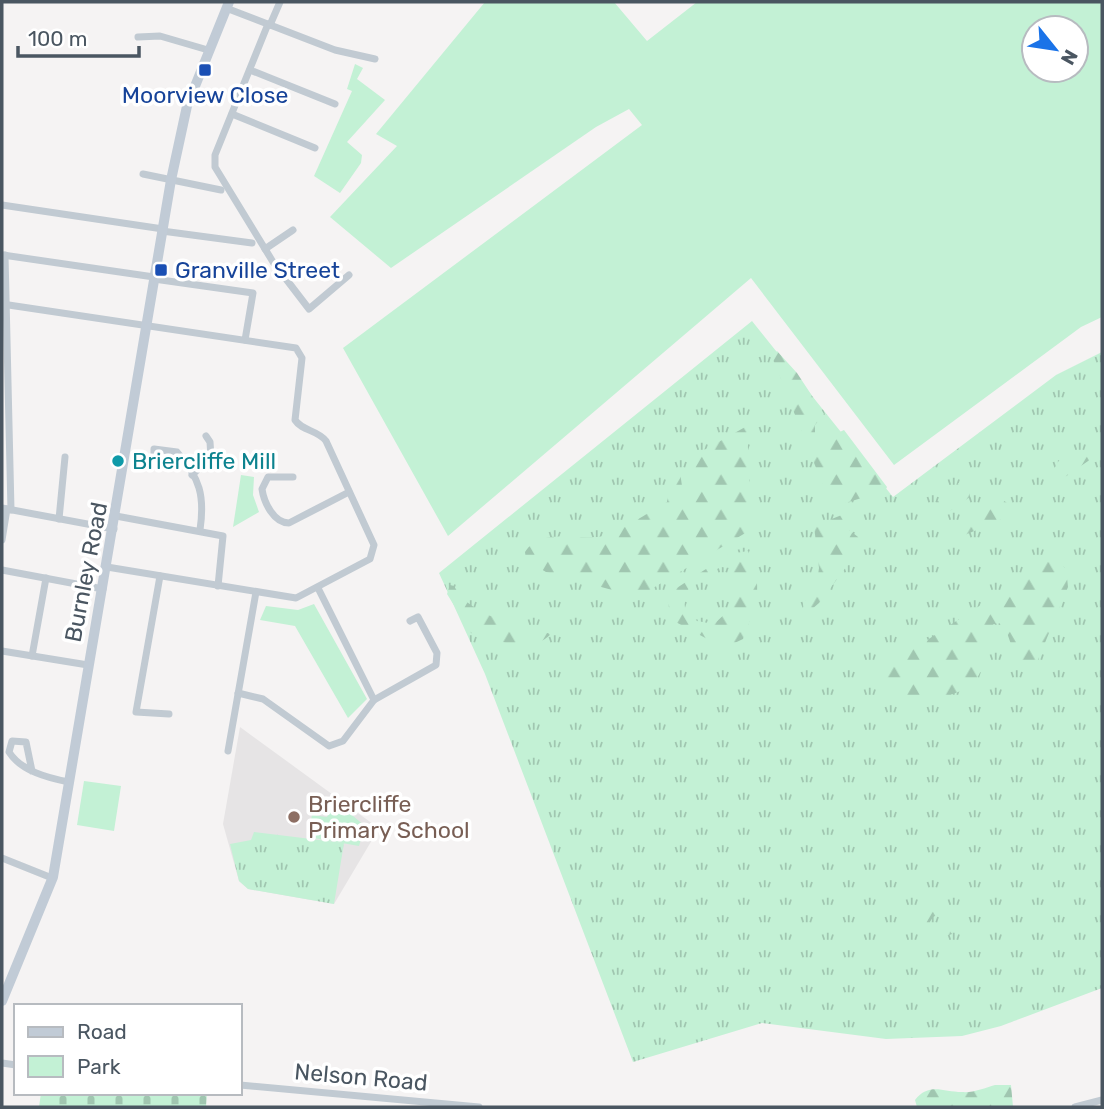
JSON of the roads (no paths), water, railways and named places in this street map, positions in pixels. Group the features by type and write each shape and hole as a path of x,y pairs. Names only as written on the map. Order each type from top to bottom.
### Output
{"street":[{"path":"280,2 215,155 217,173 265,249 309,309 349,275"},
{"path":"228,5 335,50 375,59"},
{"name":"Burnley Road","path":"2,1001 52,878 114,529 171,180 187,106 228,5"},
{"path":"138,37 160,36 208,50"},
{"path":"250,70 335,103"},
{"path":"232,114 315,148"},
{"path":"144,174 221,190"},
{"path":"2,205 252,243"},
{"path":"265,249 293,230"},
{"path":"2,540 6,509 3,255 253,293 245,340"},
{"path":"4,304 291,346 301,354 295,419 301,427 323,437 374,545 373,555 296,598 107,566"},
{"path":"192,475 211,457 210,438"},
{"path":"154,449 177,452 192,475 204,500 200,530"},
{"path":"59,519 65,457"},
{"path":"293,477 268,477 262,489 275,517 282,523 289,523 349,492"},
{"path":"6,509 114,529"},
{"path":"116,516 218,533 225,538 218,586"},
{"path":"2,570 103,589"},
{"path":"160,576 136,712 160,716 169,714"},
{"path":"32,656 46,578"},
{"path":"318,588 374,700"},
{"path":"228,751 256,592"},
{"path":"238,693 263,699 329,746 343,741 374,700 436,665 437,653 421,615 410,621"},
{"path":"2,652 88,666"},
{"path":"32,771 69,782"},
{"path":"2,858 52,878"},
{"name":"Nelson Road","path":"242,1085 480,1107"},
{"path":"1075,1107 1102,1100"}],"place":[{"name":"Moorview Close","path":"205,70"},
{"name":"Granville Street","path":"161,270"},
{"name":"Briercliffe Mill","path":"118,461"},
{"name":"Briercliffe Primary School","path":"294,817"}]}
